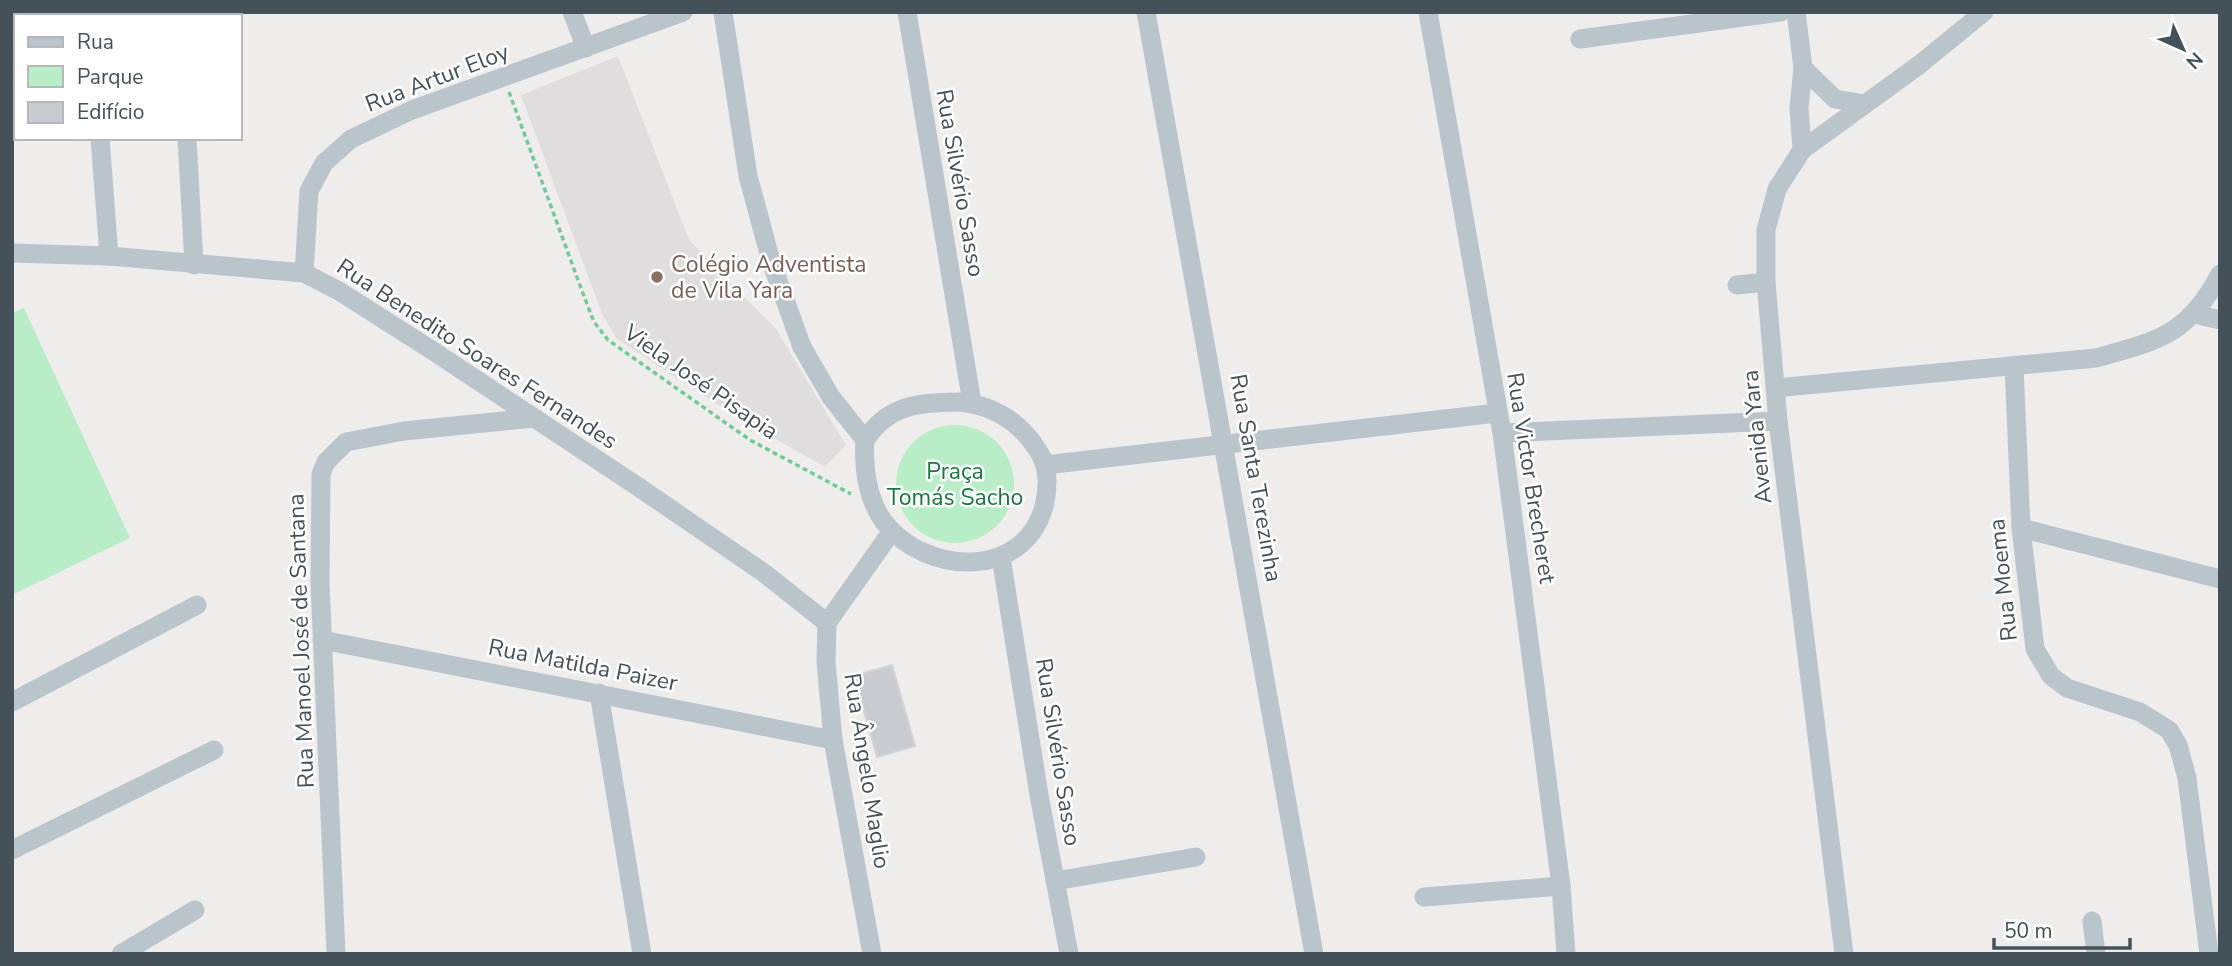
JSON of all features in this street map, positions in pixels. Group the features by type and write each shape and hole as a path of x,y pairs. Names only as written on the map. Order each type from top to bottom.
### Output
{"street":[{"path":"572,12 586,48"},
{"name":"Rua Artur Eloy","path":"304,273 309,191 324,163 351,139 387,122 682,12"},
{"path":"723,12 748,176 771,261 802,347 831,397 865,440 867,479 875,505 892,531 921,551 944,560 982,562 1001,557 1021,546 1041,518 1047,488 1045,466 1025,432 1002,414 972,403 934,403 906,407 886,415 865,440"},
{"name":"Rua Silvério Sasso","path":"906,12 972,403"},
{"name":"Rua Santa Terezinha","path":"1146,12 1225,443 1314,954"},
{"name":"Rua Victor Brecheret","path":"1428,12 1502,433 1561,886 1566,954"},
{"path":"1580,39 1781,12"},
{"path":"1797,12 1803,68 1799,108 1802,150"},
{"name":"Avenida Yara","path":"1844,954 1778,421 1766,282 1766,230 1777,189 1802,150 1984,12"},
{"path":"1803,68 1835,99 1865,104"},
{"path":"100,140 109,257"},
{"path":"187,140 194,265"},
{"name":"Rua Benedito Soares Fernandes","path":"12,253 109,257 304,273 339,291 534,418 764,573 827,623"},
{"path":"1776,388 2096,358 2143,345 2179,327 2195,314 2220,274"},
{"path":"1737,285 1766,282"},
{"path":"2195,314 2220,320"},
{"name":"Rua Moema","path":"2014,366 2021,528 2031,629 2042,665 2067,688 2157,721 2169,730 2178,745 2187,778 2209,954"},
{"path":"1045,466 1497,413"},
{"name":"Rua Manoel José de Santana","path":"336,954 320,583 321,474 336,450 346,442 404,430 534,418"},
{"path":"1502,433 1778,421"},
{"path":"2021,528 2220,579"},
{"path":"827,623 892,531"},
{"name":"Rua Silvério Sasso","path":"1001,557 1069,954"},
{"path":"12,702 197,605"},
{"name":"Rua Ângelo Maglio","path":"827,623 825,662 833,740 872,954"},
{"name":"Rua Matilda Paizer","path":"323,640 833,740"},
{"path":"598,693 642,954"},
{"path":"12,850 214,750"},
{"path":"1055,881 1196,857"},
{"path":"1424,897 1561,886"},
{"path":"121,954 195,910"},
{"path":"2092,921 2096,954"},
{"path":"158,933 159,954"}],"path":[{"name":"Viela José Pisapia","path":"503,78 584,299 594,322 608,340 750,440 875,505"}],"shaded area":[{"name":"Colégio Adventista de Vila Yara","path":"618,56 689,240 776,329 846,445 825,467 730,413 616,338 602,314 521,95"}],"green space":[{"path":"24,308 130,538 12,595 12,313"},
{"name":"Praça Tomás Sacho","path":"955,425 978,429 997,442 1010,461 1014,484 1010,507 997,526 978,539 955,543 932,539 913,526 900,507 896,484 900,461 913,442 932,429"}],"building":[{"path":"892,665 915,746 877,757 854,676"}],"place":[{"name":"Colégio Adventista de Vila Yara","path":"657,277"}]}
